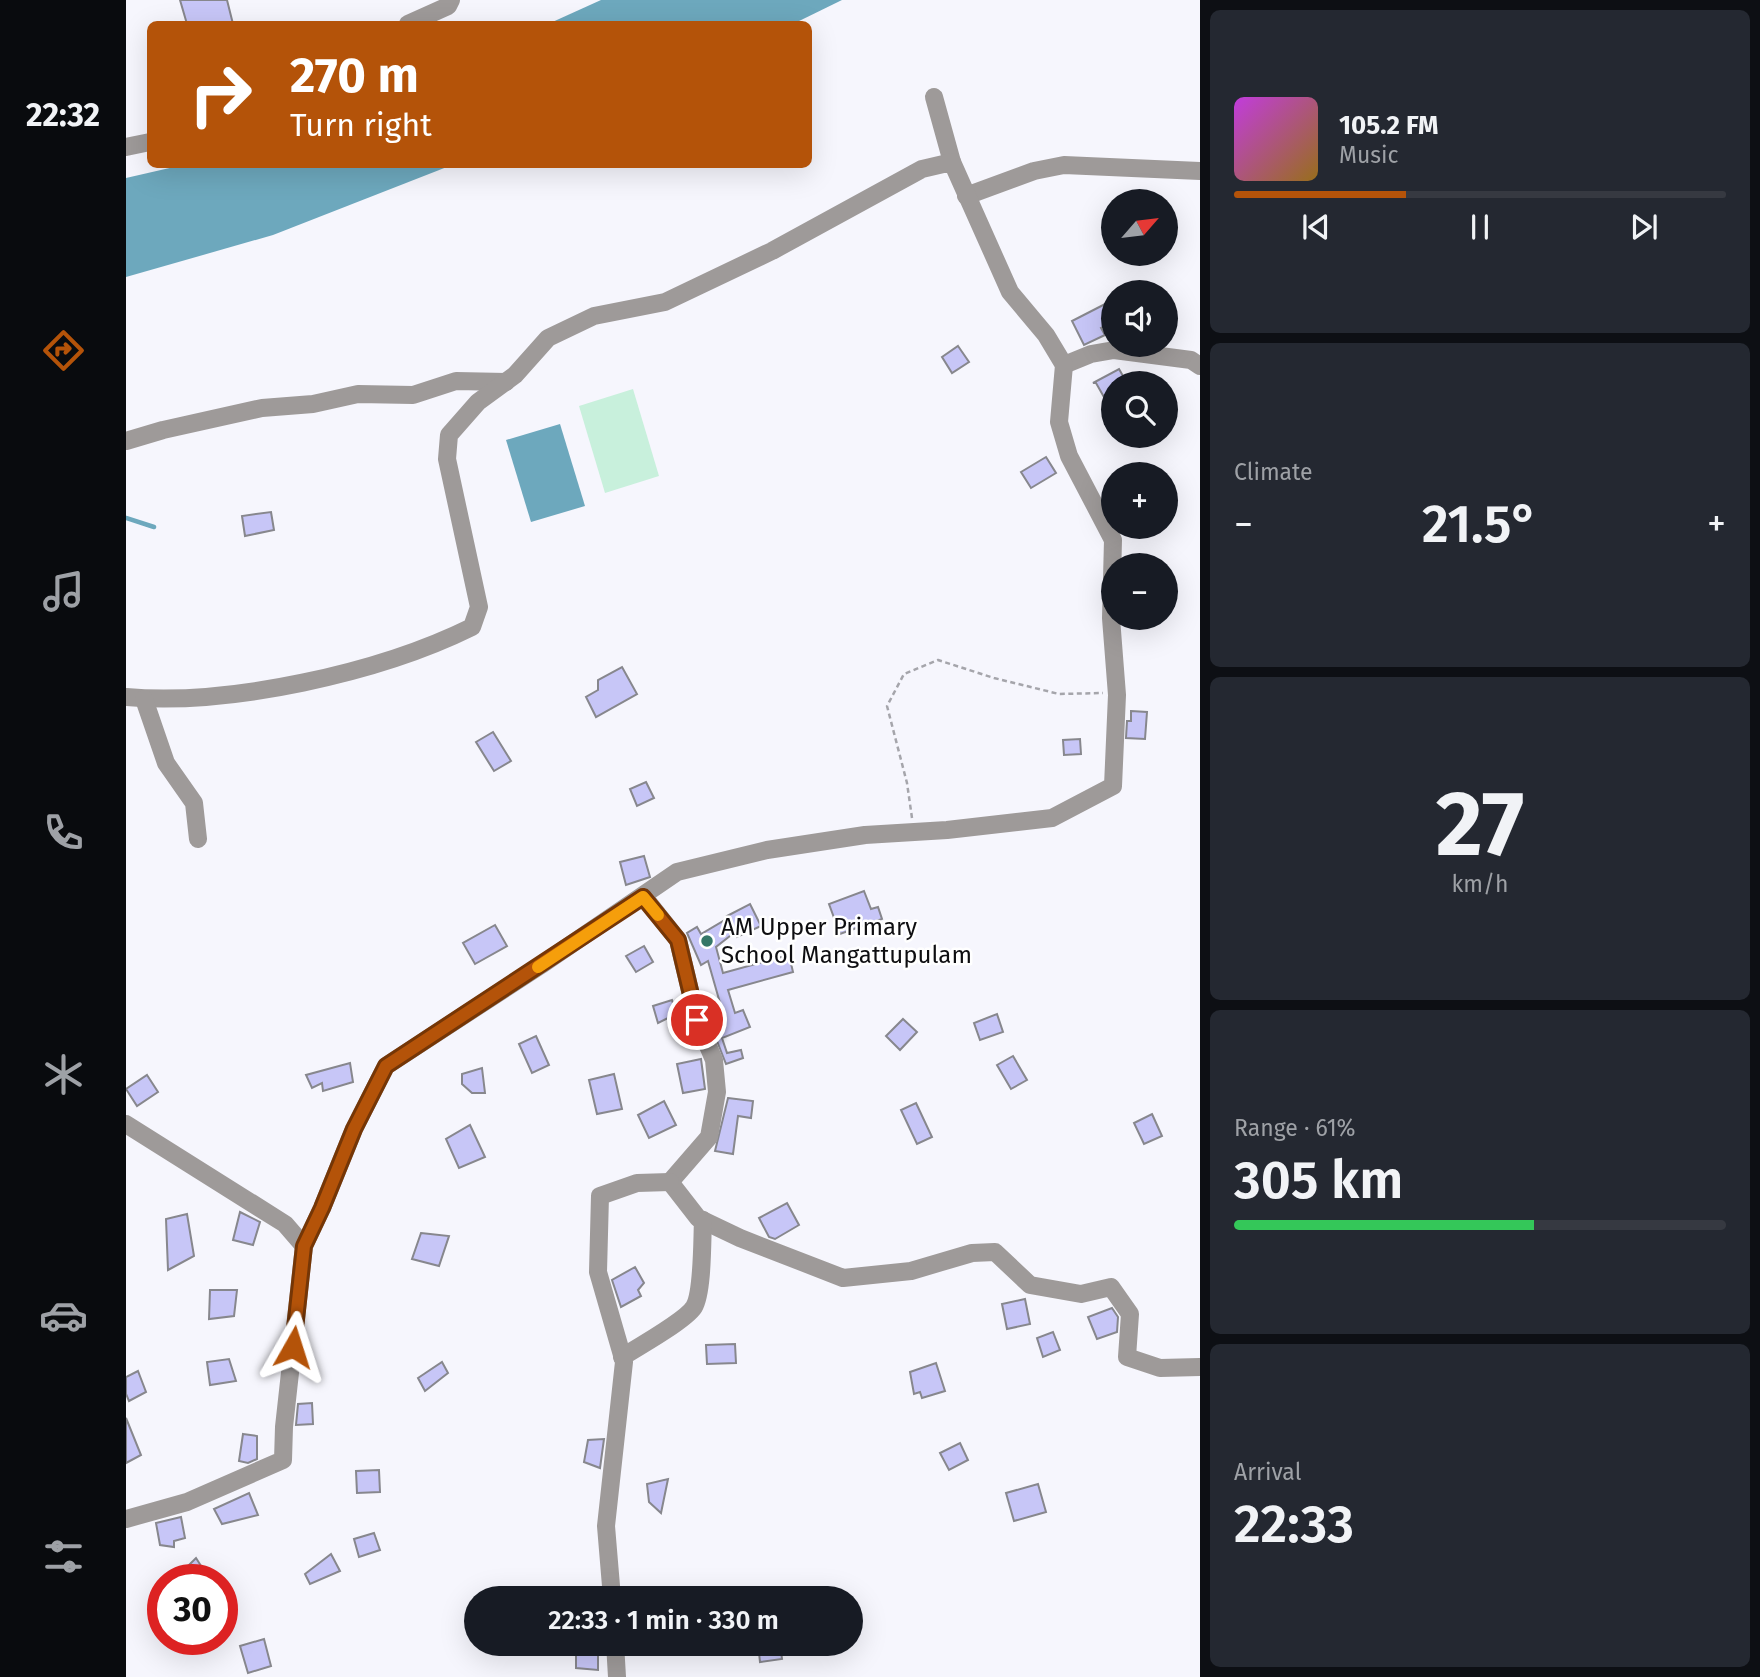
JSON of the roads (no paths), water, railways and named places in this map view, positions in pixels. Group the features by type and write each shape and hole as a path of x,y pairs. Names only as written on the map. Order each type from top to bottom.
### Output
{"street":[{"path":"415,21 448,6 451,0"},
{"path":"126,1518 187,1502 283,1461 284,1427 304,1246 354,1129 386,1066 677,872 767,850 865,835 1052,818 1113,786 1116,692 1111,618 1113,540 1069,456 1059,422 1064,365 1046,335 1010,292 952,162 934,97"},
{"path":"126,147 147,143"},
{"path":"198,839 194,803 166,763 135,698 241,694 352,671 439,644 472,627 479,607 447,459 449,435 478,402 506,382 548,338 594,316 665,302 772,251 922,169 952,162"},
{"path":"966,196 1034,171 1063,165 1200,171"},
{"path":"1064,365 1091,354 1114,350 1191,360 1200,366"},
{"path":"126,441 262,408 313,404 358,394 412,395 456,382 506,382"},
{"path":"611,1586 606,1526 622,1357 598,1272 600,1196 637,1183 670,1182 709,1137 717,1092 714,1060 697,1020 678,940 643,897"},
{"path":"126,1124 285,1223 304,1246"},
{"path":"670,1182 703,1220 740,1238 843,1278 911,1271 972,1253 995,1252 1030,1285 1081,1294 1111,1287 1130,1314 1127,1357 1160,1368 1200,1367"},
{"path":"622,1357 656,1337 694,1307 700,1282 703,1220"},
{"path":"616,1656 617,1677"}],"water":[{"path":"601,0 842,0 799,21 555,21"},
{"path":"170,168 444,168 273,235 126,277 126,178"},
{"path":"560,424 585,506 531,522 506,440"}],"waterway":[{"path":"126,518 154,527"}],"place":[{"name":"AM Upper Primary School Mangattupulam","path":"707,941"}]}
